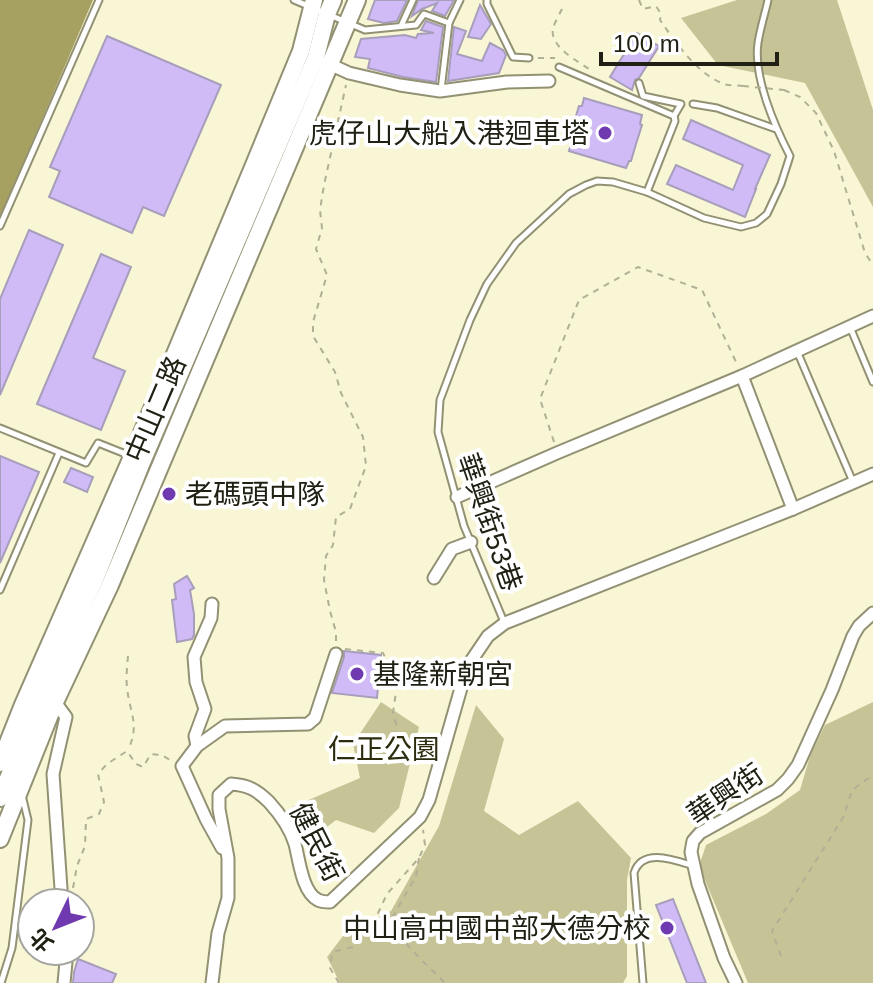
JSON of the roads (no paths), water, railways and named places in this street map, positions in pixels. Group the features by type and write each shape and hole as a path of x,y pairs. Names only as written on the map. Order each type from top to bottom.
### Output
{"street":[{"name":"中山二路","path":"137,460 254,165 315,58 348,23 357,0"},
{"name":"中山二路","path":"137,460 315,58 312,4"},
{"name":"中山二路","path":"0,763 110,585 158,469 315,58 330,7"},
{"path":"315,58 349,73 440,91 507,82 549,81"},
{"path":"457,497 742,376 873,316"},
{"path":"742,376 793,509"},
{"path":"65,887 53,774 66,717 43,695 137,460"},
{"path":"505,623 793,509 873,474"},
{"path":"434,578 452,549 471,542"},
{"path":"197,746 195,736 205,709 196,682 194,657 211,618 212,604"},
{"name":"華興街","path":"736,983 698,884 691,852 693,841 700,833 777,790 798,765 853,636 873,613"},
{"name":"健民街","path":"212,983 218,933 228,898 228,858 219,795 231,784 246,785 259,792 281,814 294,842 309,892 318,901 330,902 420,817 429,800 467,667 488,636 505,623"},
{"path":"228,858 182,766 197,746 225,726 308,724 315,718 336,654"},
{"name":"中山二路","path":"0,839 21,790 43,695"},
{"name":"中山二路","path":"0,798 43,695"}],"lane":[{"path":"0,226 99,0"},
{"path":"294,0 330,7 348,23 365,30 416,25 424,14 449,23"},
{"path":"401,27 413,0"},
{"path":"440,91 449,23 460,0"},
{"path":"487,0 513,57 529,58"},
{"name":"華興街53巷","path":"505,623 464,526 438,432 440,400 470,320 487,284 516,243 569,194 597,181 613,182 647,192 704,218 741,227 756,223 767,214 790,156 776,129 758,68 758,45 768,0"},
{"path":"559,67 674,116"},
{"path":"639,83 643,96 681,104 647,192"},
{"path":"693,104 717,108 776,129"},
{"path":"850,327 873,382"},
{"path":"797,351 853,483"},
{"path":"0,428 86,463 98,443 158,469"},
{"path":"0,590 59,453"},
{"path":"1,983 12,948 28,820 21,790"},
{"path":"643,983 634,873 636,865 647,858 663,857 695,866"}],"place":[{"name":"虎仔山大船入港迴車塔","path":"605,133"},
{"name":"老碼頭中隊","path":"169,494"},
{"name":"基隆新朝宮","path":"357,674"},
{"name":"中山高中國中部大德分校","path":"667,928"}],"park label":[{"name":"仁正公園","path":"384,749"}]}
